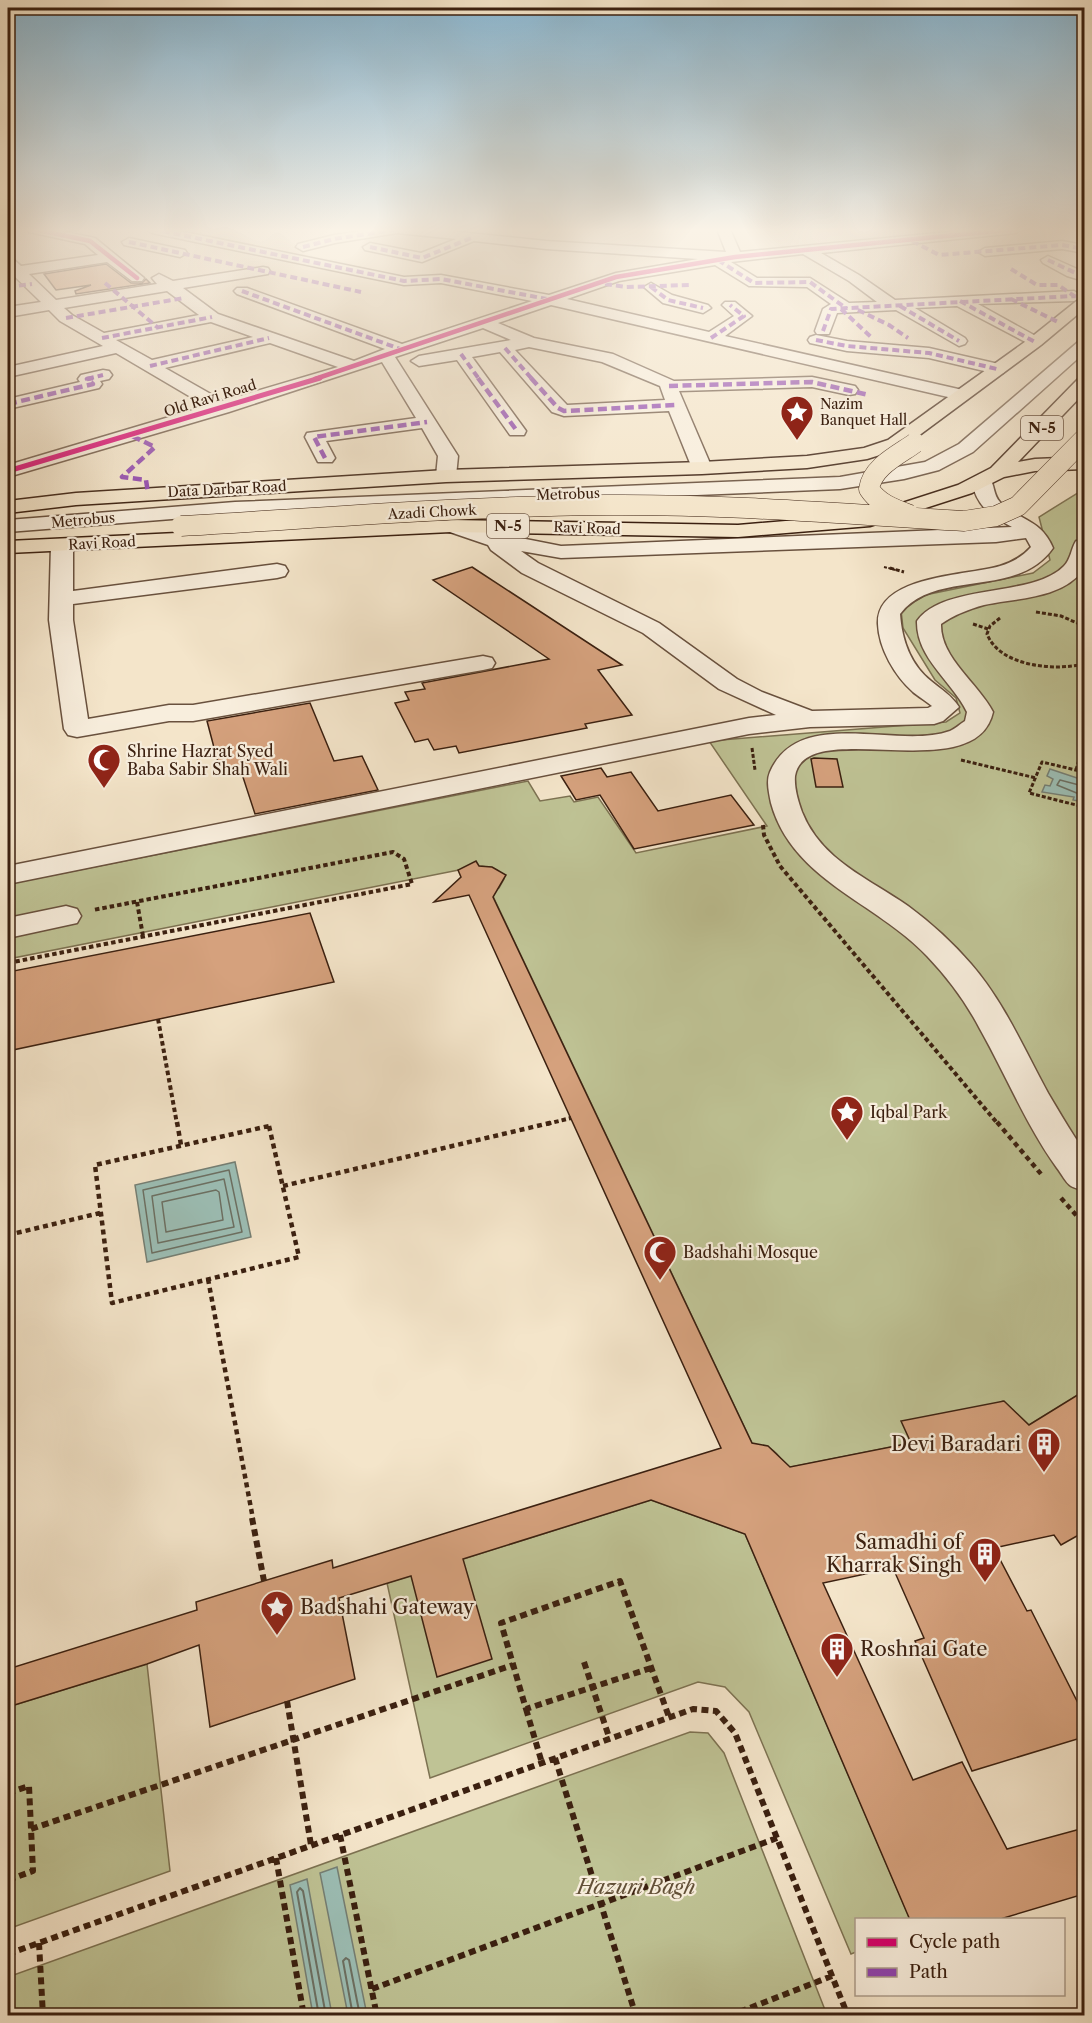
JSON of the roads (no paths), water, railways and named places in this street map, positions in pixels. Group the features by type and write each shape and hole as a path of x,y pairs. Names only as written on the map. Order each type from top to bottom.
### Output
{"main road":[{"path":"446,476 702,468 807,462 874,451 895,444 1035,342 1056,323"},
{"path":"928,521 884,504 875,498 868,487 868,481 874,471 1075,323"},
{"name":"Ravi Road","path":"8,547 451,526 645,539 870,520 947,495 990,476 1084,383"},
{"name":"Azadi Chowk","path":"8,540 181,526 478,509 608,505 724,507 928,521 977,520 1011,511 1084,439"},
{"name":"Azadi Chowk","path":"8,516 219,500 803,473 861,463 915,443"},
{"path":"1060,462 1084,457"},
{"path":"990,476 1035,465 1084,463"},
{"name":"Data Darbar Road","path":"8,507 148,493 446,476"}],"street":[{"path":"76,323 223,408"},
{"path":"153,323 157,327"},
{"path":"102,338 177,323"},
{"path":"229,323 355,367"},
{"path":"317,323 392,356 461,354 529,342"},
{"name":"Old Ravi Road","path":"11,467 223,408 392,356 483,323"},
{"path":"485,323 529,342 607,358 669,386 812,382 869,395"},
{"path":"649,323 961,395"},
{"path":"711,338 735,323"},
{"path":"825,323 820,335 848,346 929,353 997,369"},
{"path":"860,323 871,337"},
{"path":"885,323 908,338"},
{"path":"928,323 959,341"},
{"path":"1001,323 1035,342"},
{"path":"150,366 269,338"},
{"name":"Metrobus","path":"8,526 235,508 840,483 904,473 932,466 966,448 1084,345"},
{"path":"9,370 118,348"},
{"path":"505,348 558,408 564,411 676,405"},
{"path":"461,354 517,430"},
{"path":"392,356 448,456 446,476"},
{"path":"614,382 634,371"},
{"path":"8,404 93,384 87,379 103,375"},
{"path":"669,386 702,468"},
{"path":"564,411 595,392"},
{"path":"8,422 103,398"},
{"path":"325,458 314,437 427,422"},
{"path":"8,875 749,726 810,719 934,716 946,707 914,679 891,638 887,622 891,607 898,599 914,591 1011,571 1027,564 1042,548 1032,531 992,507 986,498 990,476"},
{"path":"451,526 491,539 561,552"},
{"path":"530,568 561,552 645,539 996,536 1032,531"},
{"path":"491,539 530,568 651,628 728,684 753,697 810,719"},
{"path":"62,545 61,620 77,729 169,713 193,713 483,663"},
{"path":"1084,546 1083,556 1071,573 1057,582 983,598 939,614 929,621 926,632 935,649 975,699 980,712 976,725 964,734 926,741 828,742 809,746 793,753 781,776 786,806 802,842 816,858 906,919 940,949 966,978 1063,1151 1084,1176"},
{"path":"60,599 277,571"},
{"path":"749,726 753,697"},
{"path":"8,928 66,916"}],"water":[{"path":"1050,769 1080,779 1084,778 1084,802 1073,800 1074,797 1042,792 1045,785 1050,786 1053,779 1047,776"},
{"path":"235,1162 251,1237 147,1262 135,1185"},
{"path":"337,1867 367,2015 348,2015 320,1873"},
{"path":"307,1879 332,2015 313,2015 290,1885"}],"place":[{"name":"Nazim Banquet Hall","path":"797,441"},
{"name":"Shrine Hazrat Syed Baba Sabir Shah Wali","path":"104,789"},
{"name":"Iqbal Park","path":"847,1141"},
{"name":"Badshahi Mosque","path":"660,1281"},
{"name":"Devi Baradari","path":"1044,1473"},
{"name":"Samadhi of Kharrak Singh","path":"985,1583"},
{"name":"Badshahi Gateway","path":"277,1636"},
{"name":"Roshnai Gate","path":"837,1678"}],"park label":[{"name":"Hazuri Bagh","path":"636,1887"}]}
